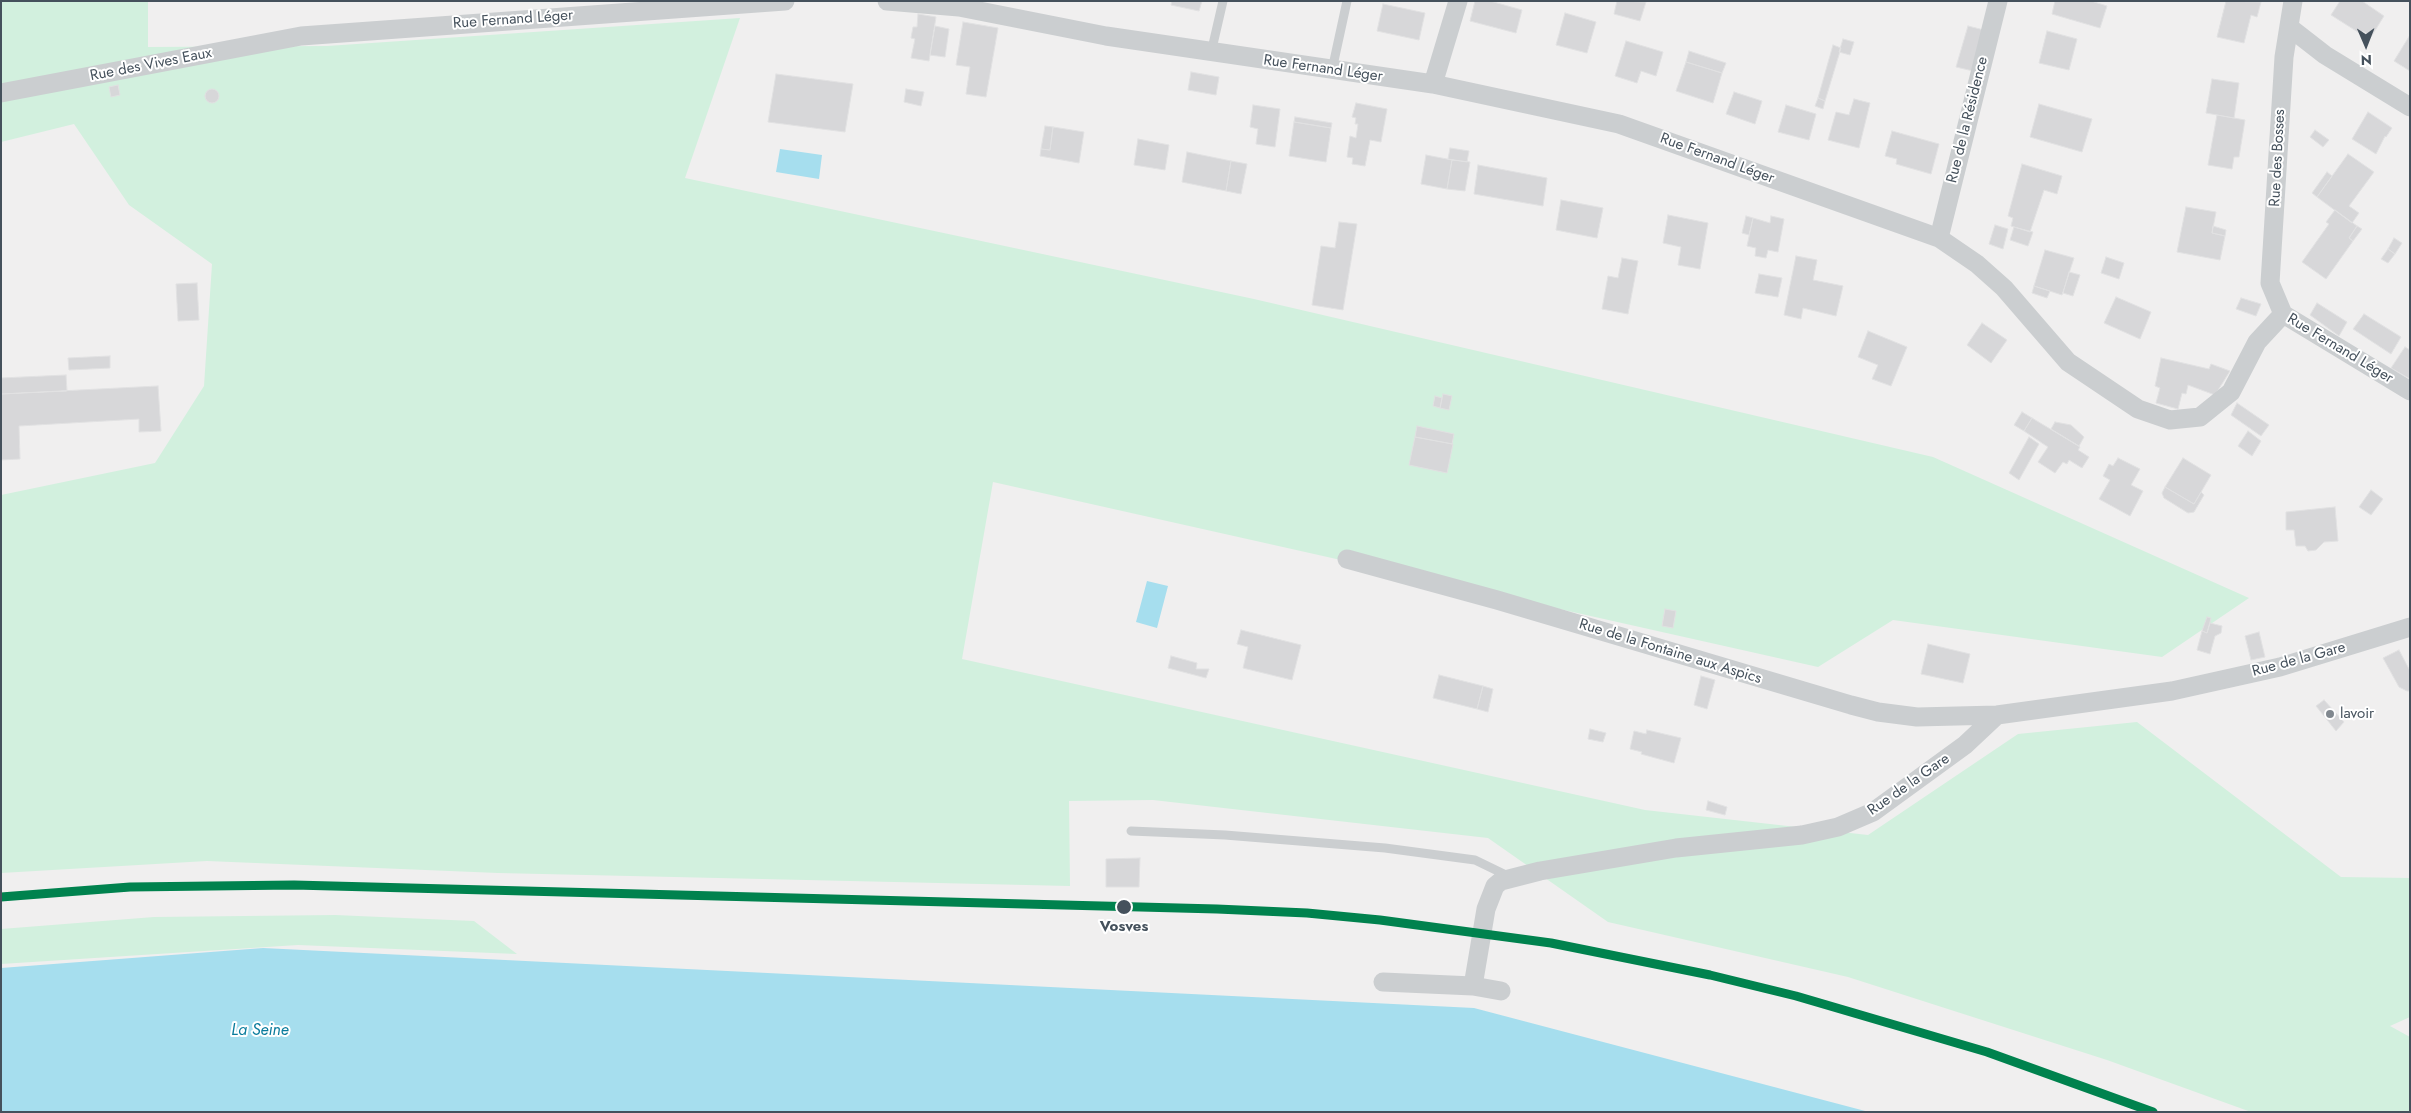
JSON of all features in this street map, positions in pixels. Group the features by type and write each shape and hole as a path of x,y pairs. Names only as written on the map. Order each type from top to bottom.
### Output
{"street":[{"name":"Rue Fernand Léger","path":"301,36 784,1"},
{"name":"Rue Fernand Léger","path":"887,1 959,7 1106,36 1211,53 1433,84 1619,124 1938,238 1977,264 2004,288 2068,362 2138,409 2170,420 2200,418 2231,392 2257,342 2283,314 2410,392"},
{"path":"1433,84 1458,1"},
{"name":"Rue de la Résidence","path":"1938,238 1998,1"},
{"name":"Rue des Bosses","path":"2283,314 2270,283 2284,57 2293,1"},
{"path":"2289,27 2325,55 2410,107"},
{"name":"Rue des Vives Eaux","path":"1,93 301,36"},
{"name":"Rue de la Fontaine aux Aspics","path":"1348,559 1497,600 1711,665 1878,712 1917,718 1996,714"},
{"name":"Rue de la Gare","path":"1473,986 1490,895 1495,886 1510,877 1676,848 1802,835 1838,827 1873,812 1965,744 1996,714 2172,691 2280,666 2410,627"},
{"path":"1383,982 1473,986 1501,991"}],"lane":[{"path":"1211,53 1223,1"},
{"path":"1332,70 1347,1"},
{"path":"1131,831 1224,835 1385,848 1475,860 1510,877"}],"green space":[{"path":"1,1 148,1 148,47 327,46 740,18 685,178 1254,299 1933,457 2249,598 2162,657 1893,620 1818,667 993,482 962,659 1645,810 1868,835 2018,734 2137,722 2341,877 2410,878 2410,1017 2390,1026 2410,1037 2410,1112 2251,1112 2107,1060 1848,977 1608,922 1488,838 1153,800 1069,801 1070,886 498,873 207,861 1,873 1,495 155,463 204,386 212,264 129,205 74,124 1,142"},
{"path":"335,915 474,921 517,954 298,945 1,964 1,929 154,917"}],"water":[{"path":"780,149 822,155 819,179 776,172"},
{"path":"1147,581 1168,586 1157,628 1136,622"},
{"name":"La Seine","path":"263,948 1474,1008 1869,1112 1,1112 1,968"}],"building":[{"path":"1172,1 1202,1 1199,11 1171,5"},
{"path":"1475,1 1490,1 1522,10 1516,33 1470,21"},
{"path":"1617,1 1646,2 1640,21 1614,14"},
{"path":"2055,1 2091,1 2107,6 2100,28 2052,14"},
{"path":"2226,1 2261,2 2257,17 2251,15 2244,43 2217,37"},
{"path":"2340,1 2362,1 2384,16 2371,37 2363,31 2361,34 2331,15"},
{"path":"1383,4 1425,13 1419,40 1377,31"},
{"path":"1565,13 1596,22 1587,53 1556,45"},
{"path":"918,14 936,17 929,61 911,58 915,39 911,38 913,27 917,27"},
{"path":"963,22 998,28 986,97 966,94 970,67 956,65"},
{"path":"935,26 949,29 945,57 930,55"},
{"path":"1968,26 1984,30 1973,71 1956,67"},
{"path":"2047,31 2077,39 2069,70 2039,63"},
{"path":"2410,35 2410,71 2394,61"},
{"path":"1843,39 1854,42 1850,55 1839,52"},
{"path":"1626,41 1663,52 1656,76 1641,71 1637,83 1615,76"},
{"path":"1833,45 1841,48 1825,101 1818,98"},
{"path":"1689,51 1726,63 1722,73 1686,62"},
{"path":"1686,62 1722,73 1713,103 1676,91"},
{"path":"1191,72 1219,77 1216,95 1188,90"},
{"path":"776,74 853,84 845,132 768,122"},
{"path":"2212,79 2239,83 2234,118 2206,113"},
{"path":"118,85 120,95 111,97 109,87"},
{"path":"209,89 215,89 219,96 215,103 209,103 205,99 205,93"},
{"path":"906,89 924,92 921,106 904,102"},
{"path":"1734,92 1762,101 1755,124 1726,114"},
{"path":"1818,98 1825,101 1823,109 1815,106"},
{"path":"1854,99 1870,103 1859,148 1828,140 1836,112 1849,115"},
{"path":"1356,103 1387,109 1381,142 1370,140 1365,166 1352,164 1353,158 1347,157 1350,136 1356,138 1358,124 1355,124 1356,118 1352,117"},
{"path":"2039,104 2092,119 2082,152 2030,137"},
{"path":"1253,105 1280,109 1275,147 1256,144 1258,129 1250,127"},
{"path":"1786,105 1816,114 1809,140 1778,132"},
{"path":"2368,112 2392,128 2385,136 2376,154 2352,139"},
{"path":"2217,115 2245,120 2239,157 2234,157 2232,169 2208,165"},
{"path":"1295,117 1332,123 1331,128 1294,122"},
{"path":"1294,122 1331,128 1326,162 1289,156"},
{"path":"1045,126 1053,127 1050,150 1041,149"},
{"path":"1053,127 1084,132 1079,163 1040,156 1041,149 1050,150"},
{"path":"2315,130 2329,140 2323,147 2310,137"},
{"path":"1892,131 1939,144 1931,174 1896,164 1897,159 1885,156"},
{"path":"1138,139 1169,145 1165,170 1134,165"},
{"path":"1450,148 1469,151 1467,162 1448,159"},
{"path":"1187,152 1231,161 1226,191 1182,182"},
{"path":"2348,154 2374,172 2349,206 2359,213 2352,223 2317,197"},
{"path":"1426,155 1452,160 1447,189 1421,184"},
{"path":"1452,160 1470,162 1465,191 1447,189"},
{"path":"1231,161 1247,164 1241,194 1226,191"},
{"path":"2022,164 2062,176 2057,194 2044,190 2030,232 2011,226 2013,218 2008,216"},
{"path":"1478,165 1547,178 1543,206 1474,194"},
{"path":"2327,172 2332,176 2317,197 2312,193"},
{"path":"1561,200 1603,208 1597,238 1556,230"},
{"path":"2186,207 2216,212 2212,233 2225,236 2220,260 2177,252"},
{"path":"2335,210 2357,226 2349,238 2353,241 2326,279 2302,262 2329,224 2326,222"},
{"path":"1668,215 1708,223 1700,269 1678,265 1681,247 1663,243"},
{"path":"1746,216 1753,218 1749,235 1742,233"},
{"path":"1771,216 1784,219 1778,252 1768,250 1766,258 1755,256 1756,248 1747,246 1753,218 1770,223"},
{"path":"1339,222 1357,224 1343,310 1312,305 1321,246 1335,248"},
{"path":"1995,225 2008,229 2003,249 1989,244"},
{"path":"2213,226 2226,230 2225,236 2212,233"},
{"path":"2357,226 2362,229 2353,241 2349,238"},
{"path":"2014,227 2033,232 2028,246 2010,240"},
{"path":"2394,238 2402,243 2395,254 2388,249"},
{"path":"2388,249 2395,254 2388,263 2381,259"},
{"path":"2045,250 2074,258 2062,295 2034,286"},
{"path":"1796,256 1817,260 1813,280 1843,286 1836,316 1803,308 1801,319 1784,315"},
{"path":"2106,257 2124,263 2119,279 2101,273"},
{"path":"1622,258 1638,261 1628,314 1602,309 1608,276 1618,278"},
{"path":"2069,272 2080,275 2073,296 2063,293"},
{"path":"1759,274 1782,278 1778,297 1755,293"},
{"path":"197,283 199,320 178,321 176,284"},
{"path":"2034,286 2050,291 2047,298 2032,293"},
{"path":"2116,297 2151,312 2140,339 2104,323"},
{"path":"2241,298 2261,304 2256,316 2236,309"},
{"path":"2317,303 2347,322 2339,336 2310,315"},
{"path":"2364,314 2401,337 2391,354 2353,329"},
{"path":"1982,323 2007,340 1991,363 1967,345"},
{"path":"1868,331 1907,347 1891,386 1872,379 1878,365 1858,357"},
{"path":"2405,347 2410,350 2410,379 2391,368"},
{"path":"110,356 110,368 69,370 68,358"},
{"path":"2161,358 2209,369 2211,364 2230,371 2215,395 2188,385 2186,394 2182,393 2178,409 2156,403 2160,388 2155,386"},
{"path":"66,375 67,391 1,394 1,378"},
{"path":"158,386 161,431 139,432 139,419 19,426 20,459 1,460 1,394"},
{"path":"1443,394 1452,396 1449,410 1440,408"},
{"path":"1435,396 1442,398 1440,408 1433,406"},
{"path":"2237,403 2269,425 2261,436 2231,415"},
{"path":"2022,412 2032,418 2024,431 2014,425"},
{"path":"2032,418 2080,447 2078,450 2089,457 2082,468 2069,460 2067,464 2063,462 2055,473 2038,462 2048,447 2024,431"},
{"path":"2055,422 2071,425 2084,437 2079,446 2051,429"},
{"path":"1417,426 1454,434 1452,444 1415,437"},
{"path":"2248,431 2261,441 2252,456 2238,446"},
{"path":"1415,437 1453,444 1447,473 1409,465"},
{"path":"2029,437 2039,444 2019,480 2009,473"},
{"path":"2118,458 2140,469 2131,485 2143,491 2130,516 2099,499 2110,480 2103,476 2109,464 2113,466"},
{"path":"2183,458 2211,475 2194,504 2165,487"},
{"path":"2165,487 2194,504 2201,492 2204,495 2194,512 2188,513 2164,498 2162,493"},
{"path":"2371,490 2383,499 2371,515 2359,507"},
{"path":"2335,507 2338,541 2324,542 2316,550 2308,551 2305,546 2296,546 2294,530 2286,530 2286,512"},
{"path":"1665,609 1676,611 1673,628 1662,626"},
{"path":"2207,617 2211,618 2207,633 2202,631"},
{"path":"2210,623 2222,626 2221,633 2215,636 2210,654 2197,650 2202,631 2207,633"},
{"path":"1241,630 1301,645 1292,680 1243,668 1248,647 1237,644"},
{"path":"2259,632 2265,657 2251,660 2245,636"},
{"path":"1928,644 1970,654 1963,683 1921,674"},
{"path":"2399,650 2410,671 2410,691 2399,687 2383,658"},
{"path":"1171,656 1197,663 1196,669 1209,669 1206,678 1168,668"},
{"path":"1439,675 1483,686 1477,709 1433,698"},
{"path":"1701,676 1715,680 1707,709 1694,705"},
{"path":"1483,686 1493,689 1488,712 1477,709"},
{"name":"lavoir","path":"2324,700 2344,722 2336,731 2316,706"},
{"path":"1590,729 1606,733 1603,742 1588,739"},
{"path":"1647,730 1681,738 1674,763 1630,749 1634,731 1646,734"},
{"path":"1708,801 1727,807 1725,815 1706,810"},
{"name":"Vosves","path":"1140,858 1139,887 1106,887 1106,859"}],"transit line":[{"path":"1,897 130,887 294,885 1217,909 1307,913 1380,920 1551,943 1710,975 1796,996 1987,1052 2153,1112"}],"place":[{"name":"lavoir","path":"2330,714"},
{"name":"Vosves","path":"1124,907"}]}
